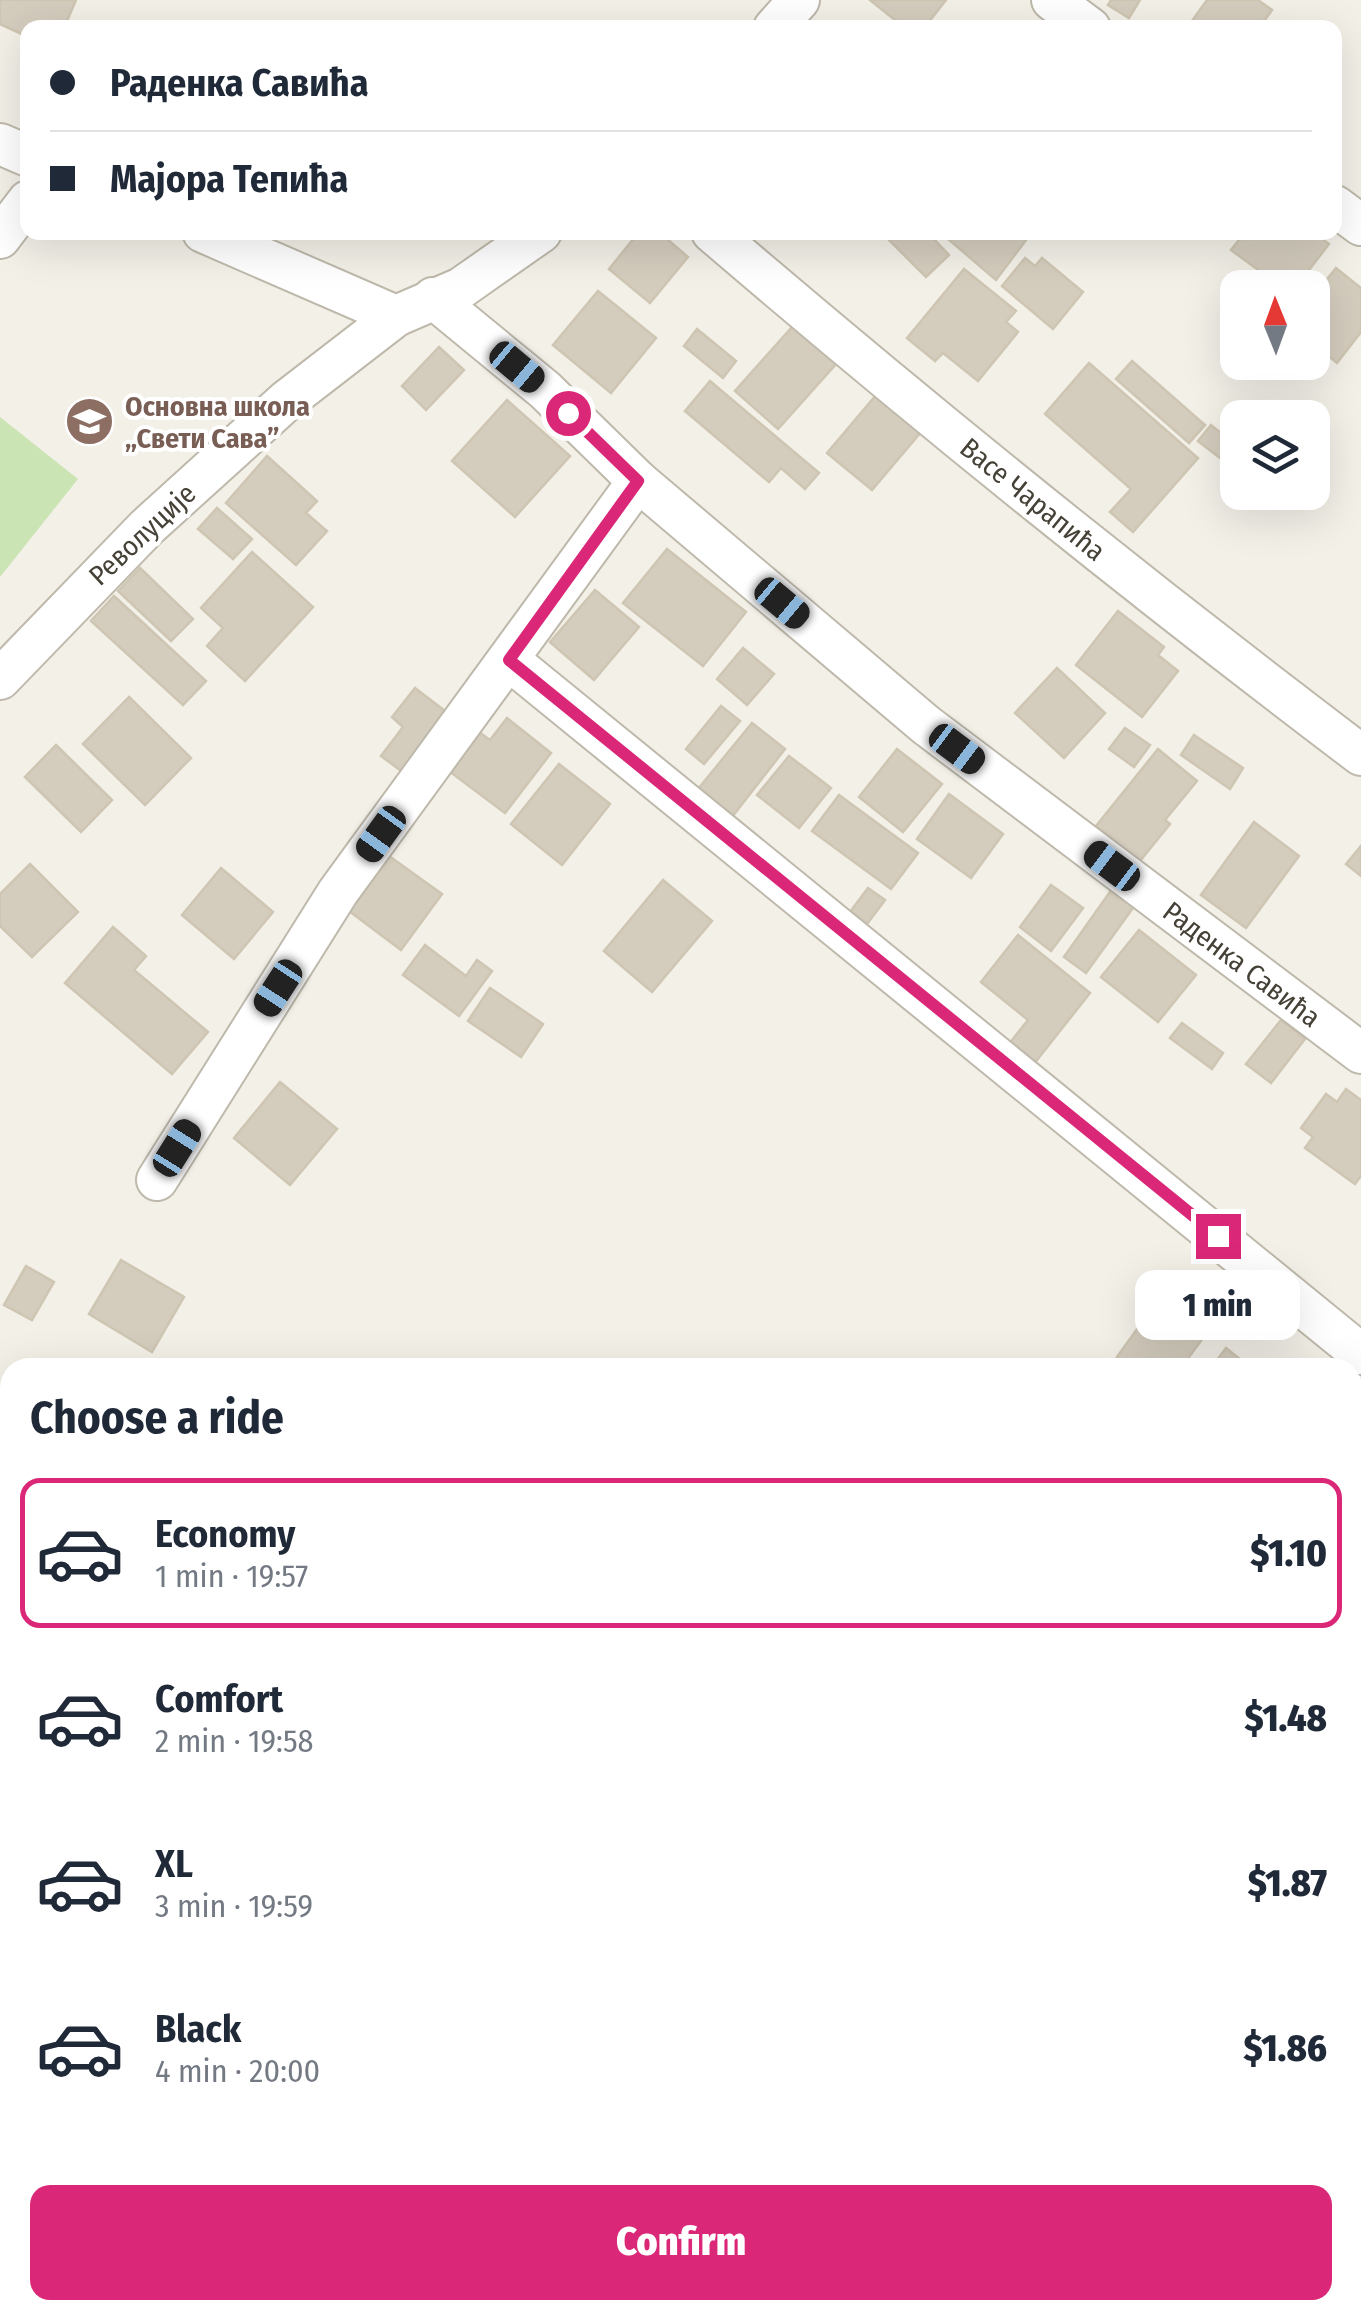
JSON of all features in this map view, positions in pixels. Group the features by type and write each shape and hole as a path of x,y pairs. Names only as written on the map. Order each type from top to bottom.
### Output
{"street":[{"path":"781,20 799,0"},
{"path":"1052,0 1079,20"},
{"path":"0,238 20,211"},
{"path":"221,240 396,316"},
{"name":"Револуције","path":"0,679 77,596 286,401 396,316 461,288 530,240"},
{"name":"Васе Чарапића","path":"721,240 875,372 1197,630 1361,755"},
{"name":"Раденка Савића","path":"433,298 544,390 638,481 926,725 1361,1054"},
{"path":"157,1180 338,892 638,481"},
{"path":"509,660 1361,1354"}],"green space":[{"path":"0,417 78,479 0,577"}],"building":[{"path":"0,0 76,0 67,20 20,20 20,33 0,24"},
{"path":"870,0 946,0 930,20 895,20"},
{"path":"1111,0 1140,0 1129,18 1108,5"},
{"path":"1207,0 1258,0 1272,10 1265,20 1193,20"},
{"path":"633,240 668,240 688,257 650,303 609,269"},
{"path":"889,240 935,240 949,255 926,277"},
{"path":"949,240 1026,240 996,280"},
{"path":"1239,240 1324,240 1329,244 1309,270 1258,270 1231,250"},
{"path":"1025,258 1035,266 1042,258 1083,292 1053,329 1002,286"},
{"path":"1336,268 1361,288 1361,332 1337,363 1330,357 1330,276"},
{"path":"964,269 1016,311 1006,322 1018,332 978,381 943,353 935,361 907,338"},
{"path":"598,291 656,338 611,393 553,345"},
{"path":"793,326 836,364 778,429 735,391"},
{"path":"697,329 736,361 723,378 684,346"},
{"path":"439,347 464,370 426,410 402,386"},
{"path":"1132,361 1205,425 1189,443 1116,379"},
{"path":"1089,363 1198,458 1133,532 1110,512 1131,489 1045,414"},
{"path":"710,381 819,473 805,489 781,468 769,482 685,411"},
{"path":"877,394 922,431 872,490 827,453"},
{"path":"507,400 570,456 515,517 452,461"},
{"path":"1211,425 1220,432 1220,458 1198,441"},
{"path":"267,456 317,501 306,513 327,531 296,565 226,503"},
{"path":"217,508 252,539 233,559 198,529"},
{"path":"667,549 746,612 703,666 623,603"},
{"path":"252,552 313,607 245,681 207,646 223,628 201,608"},
{"path":"140,568 193,619 171,641 118,591"},
{"path":"595,590 639,627 594,680 550,642"},
{"path":"114,596 206,681 183,705 91,621"},
{"path":"1118,611 1164,647 1158,655 1178,671 1142,717 1076,665"},
{"path":"743,648 774,674 747,705 717,679"},
{"path":"1057,668 1105,713 1064,758 1015,713"},
{"path":"415,688 449,714 404,773 381,756 403,727 392,717"},
{"path":"129,697 191,758 145,805 83,744"},
{"path":"721,706 740,721 704,764 686,749"},
{"path":"507,718 551,753 505,813 449,771 479,732 490,740"},
{"path":"752,723 785,749 732,817 698,789"},
{"path":"1125,728 1150,745 1134,767 1109,749"},
{"path":"1194,735 1243,768 1230,789 1181,755"},
{"path":"56,745 112,800 81,832 25,777"},
{"path":"897,749 942,784 903,832 859,797"},
{"path":"1158,749 1197,781 1165,820 1170,824 1140,861 1096,826"},
{"path":"789,756 831,788 799,828 757,795"},
{"path":"559,764 610,804 562,865 511,824"},
{"path":"949,794 1003,834 971,878 917,839"},
{"path":"839,795 918,853 891,889 812,831"},
{"path":"1254,822 1299,856 1246,928 1201,895"},
{"path":"1361,846 1361,876 1346,864"},
{"path":"389,856 442,894 401,950 349,911"},
{"path":"30,864 78,912 32,957 0,926 0,894"},
{"path":"221,868 273,912 234,959 182,915"},
{"path":"663,880 712,921 652,992 604,951"},
{"path":"1051,885 1083,908 1051,951 1020,927"},
{"path":"868,888 885,900 867,924 850,912"},
{"path":"1112,889 1135,905 1086,973 1064,957"},
{"path":"113,927 146,956 134,970 208,1032 172,1074 65,983"},
{"path":"1139,930 1196,975 1158,1022 1101,977"},
{"path":"1018,935 1090,993 1033,1065 1008,1045 1028,1020 981,982"},
{"path":"425,945 466,976 477,960 492,971 459,1016 403,975"},
{"path":"490,988 543,1024 521,1057 468,1021"},
{"path":"1281,1020 1305,1039 1271,1083 1246,1064"},
{"path":"1182,1023 1223,1053 1212,1069 1170,1038"},
{"path":"280,1082 337,1129 290,1185 234,1138"},
{"path":"1346,1089 1361,1100 1361,1176 1355,1184 1305,1148 1313,1137 1301,1128 1326,1094 1337,1102"},
{"path":"121,1260 184,1297 152,1352 89,1314"},
{"path":"26,1266 54,1282 32,1320 4,1305"},
{"path":"1163,1293 1211,1327 1188,1358 1117,1357"},
{"path":"1226,1348 1238,1358 1218,1358"}],"place":[{"name":"Основна школа „Свети Сава”","path":"90,422"}],"route":[{"path":"568,413 638,481 509,660 1218,1236"}]}
